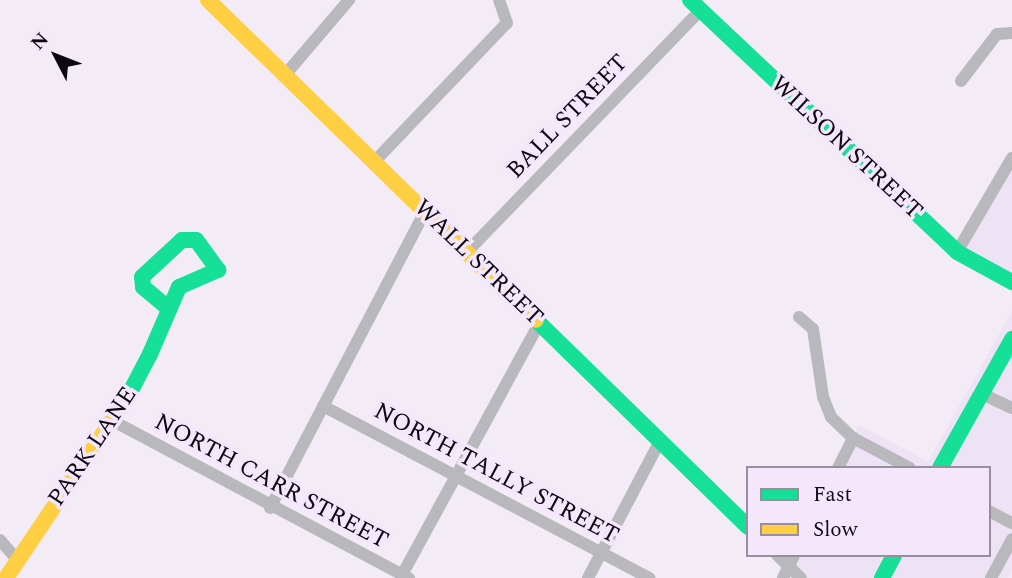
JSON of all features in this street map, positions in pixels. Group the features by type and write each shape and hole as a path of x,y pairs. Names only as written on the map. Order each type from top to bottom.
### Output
{"street":[{"name":"WALL STREET","path":"208,0 746,525"},
{"path":"285,75 349,0"},
{"path":"374,162 507,23 499,0"},
{"name":"WILSON STREET","path":"695,5 957,252 1012,282"},
{"name":"BALL STREET","path":"466,253 695,5"},
{"path":"961,81 997,34 1010,32"},
{"path":"957,252 1012,158"},
{"path":"270,508 425,211"},
{"name":"PARK LANE","path":"3,577 19,562 96,439 115,422 169,309 188,279 215,276 218,270 196,240 182,240 142,277 143,287 169,309"},
{"path":"799,317 813,329 823,397 831,417 853,438 906,466"},
{"path":"406,576 539,324"},
{"path":"941,466 1012,339"},
{"path":"982,394 1012,408"},
{"name":"NORTH TALLY STREET","path":"323,406 649,578"},
{"name":"NORTH CARR STREET","path":"115,422 270,508 406,576"},
{"path":"839,466 853,438"},
{"path":"588,578 660,441"},
{"path":"991,511 1012,523"},
{"path":"991,578 1012,539"},
{"path":"0,540 19,562"},
{"path":"882,578 893,557"},
{"path":"788,566 801,578"}],"shaded area":[{"path":"1012,169 1012,290 958,262"},
{"path":"1012,311 1012,570 1008,578 784,578 794,557 991,557 991,466 839,466 859,425 928,461"}],"traffic: fast":[{"path":"690,0 957,252 1012,282"},
{"path":"127,398 150,354 179,287 218,270 196,240 182,240 142,277 143,287 169,309"},
{"path":"536,320 746,525"},
{"path":"941,466 1012,339"},
{"path":"882,578 893,557"}],"traffic: slow":[{"path":"208,0 536,320"},
{"path":"6,578 127,398"}]}
